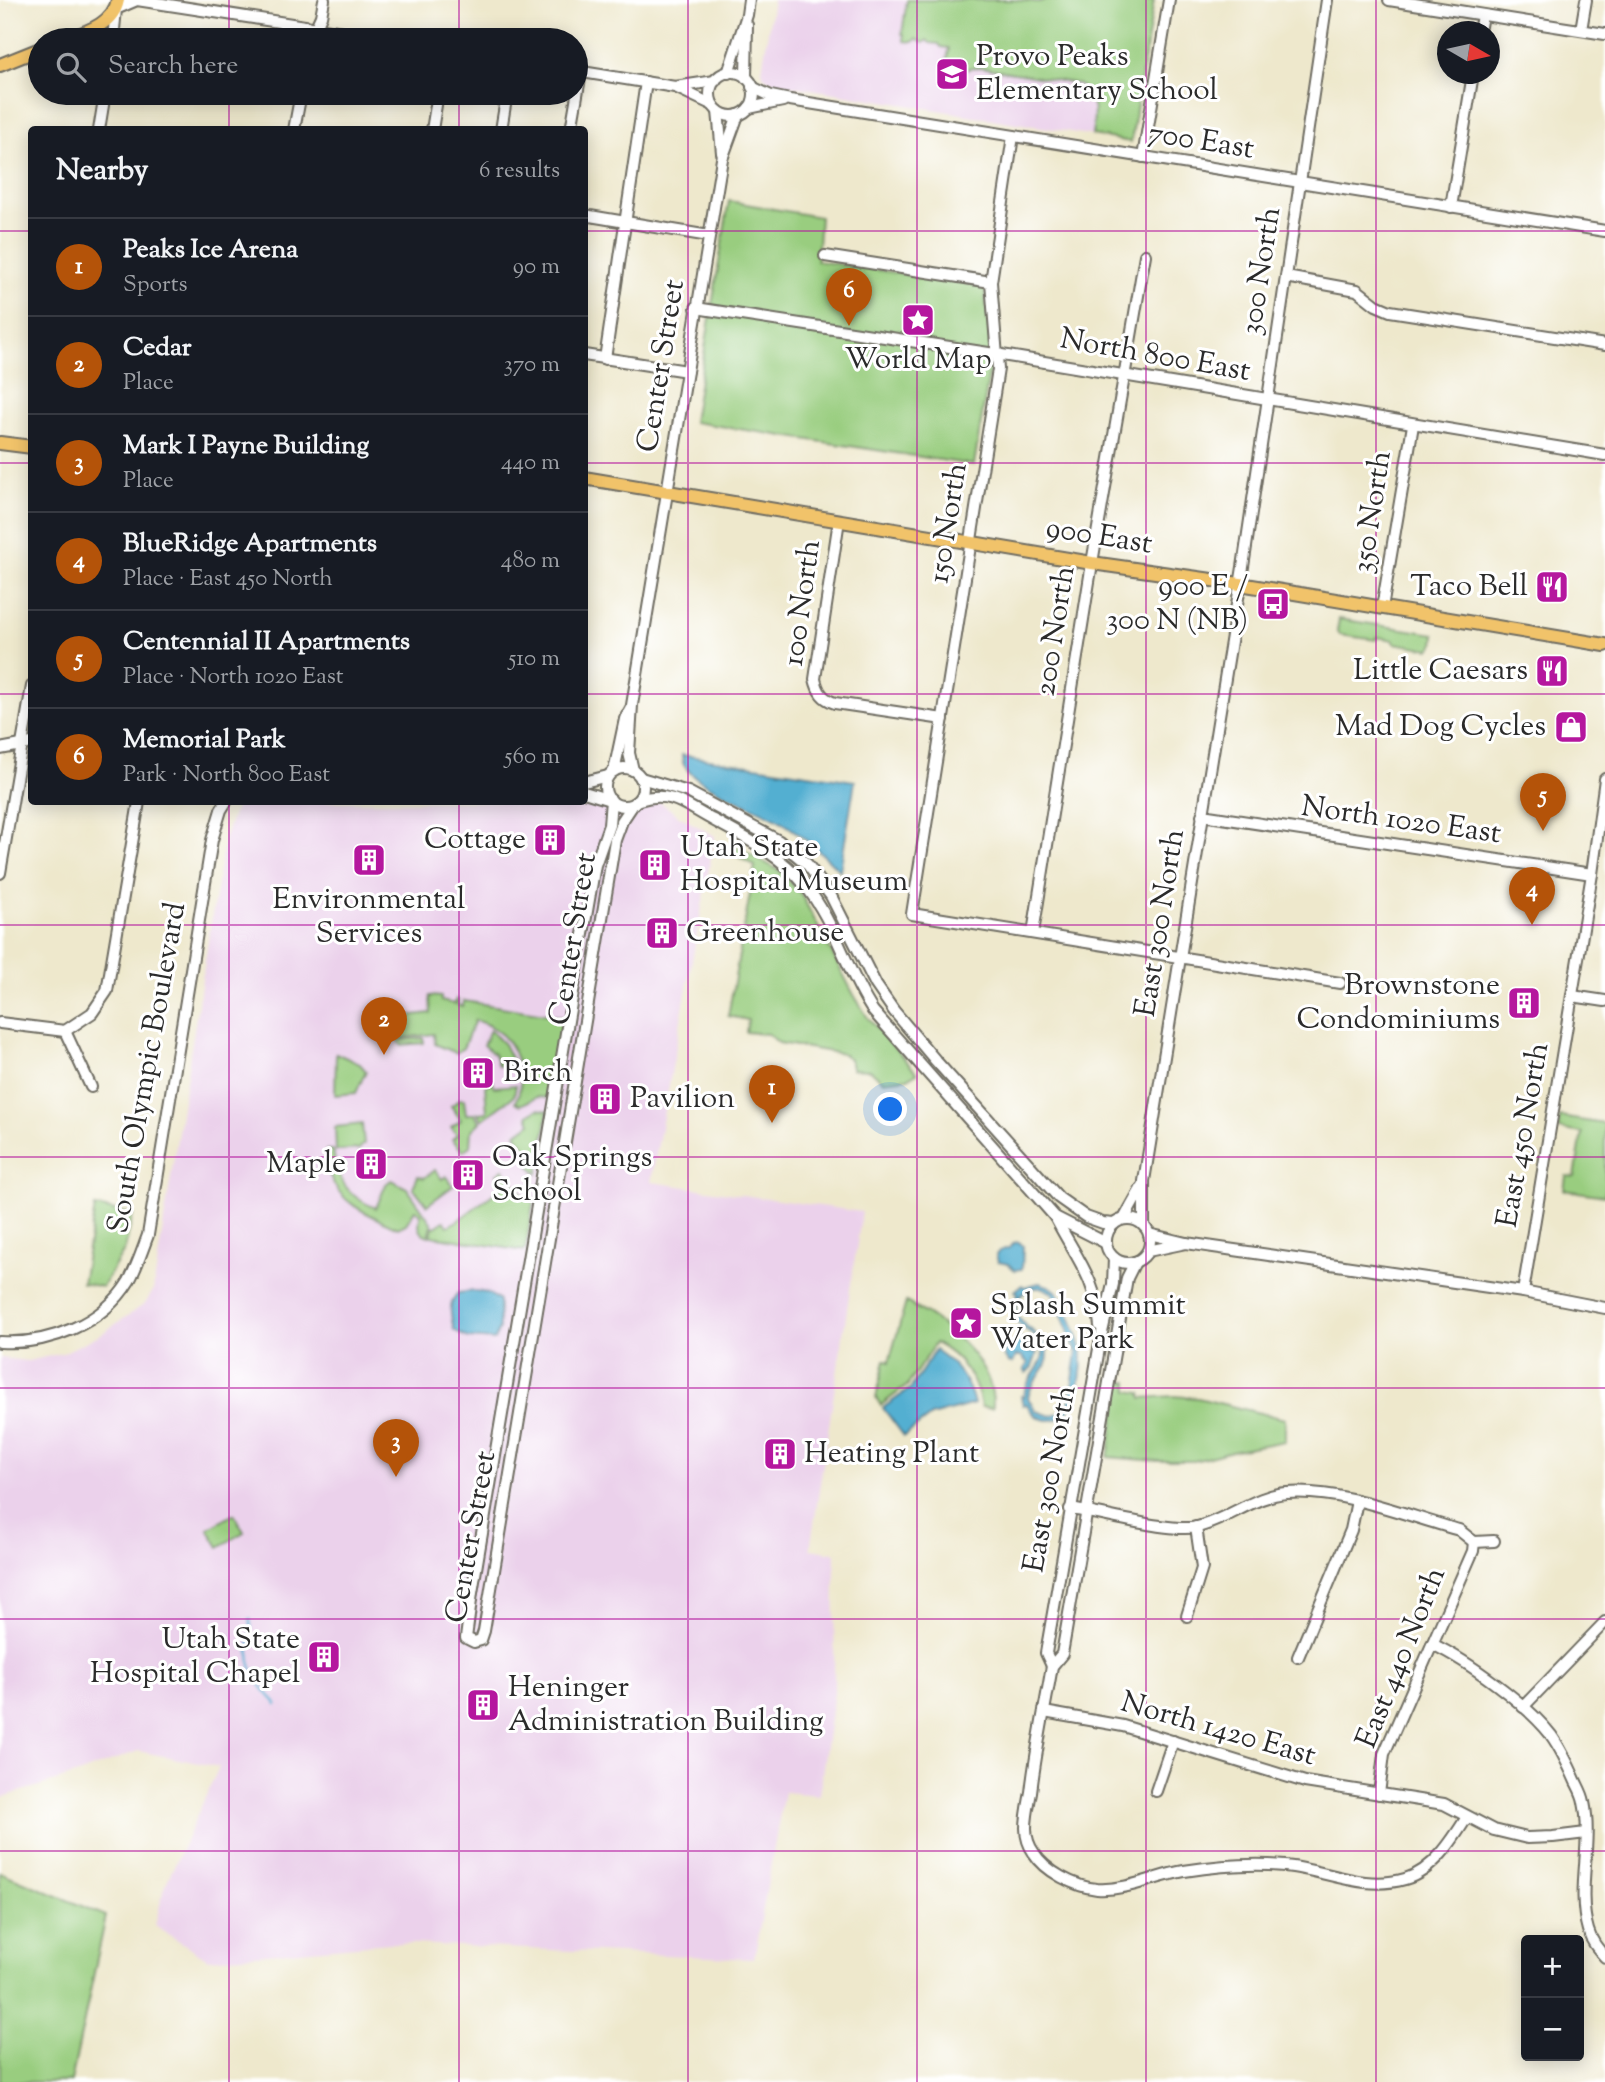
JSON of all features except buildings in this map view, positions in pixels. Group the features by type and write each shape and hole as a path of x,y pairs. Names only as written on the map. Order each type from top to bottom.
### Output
{"main road":[{"path":"96,28 117,5"},
{"path":"0,65 28,54"},
{"path":"0,443 28,446"},
{"name":"900 East","path":"588,479 1092,564 1240,584 1605,645"}],"street":[{"path":"114,28 117,5 137,0 315,28 324,0"},
{"path":"676,86 729,116 738,116 749,108 753,99 749,83 749,0"},
{"path":"1143,157 1170,0"},
{"name":"300 North","path":"1226,673 1327,0"},
{"path":"1389,0 1605,34"},
{"path":"1581,30 1586,0"},
{"path":"728,73 747,15"},
{"path":"1481,21 1482,15"},
{"path":"588,73 676,86 715,81 728,73 736,73 749,83"},
{"path":"715,81 710,94 716,108"},
{"path":"605,359 646,82"},
{"name":"700 East","path":"749,83 771,96 790,100 1605,232"},
{"path":"1451,207 1471,84"},
{"name":"700 East","path":"749,108 790,100"},
{"path":"100,126 103,105"},
{"path":"295,126 299,105"},
{"path":"433,126 436,105"},
{"path":"502,126 505,105"},
{"path":"571,126 574,105"},
{"name":"Center Street","path":"716,108 722,159"},
{"name":"Center Street","path":"637,774 629,753 632,705 722,159 738,116"},
{"name":"150 North","path":"1013,136 991,282 999,364 912,914 1033,933"},
{"path":"588,216 709,236"},
{"name":"200 North","path":"1033,933 1145,255"},
{"path":"825,256 991,282"},
{"path":"1286,277 1357,290 1376,305 1390,311 1605,345"},
{"name":"North 800 East","path":"696,308 1605,455"},
{"path":"588,356 687,372"},
{"name":"350 North","path":"1382,608 1413,425"},
{"name":"100 North","path":"839,520 815,679 819,692 835,703 943,719"},
{"name":"East 300 North","path":"1146,1230 1144,1181 1226,673"},
{"name":"Center Street","path":"611,774 625,719 632,705"},
{"path":"0,749 27,744 0,873"},
{"path":"588,781 624,768 688,792 779,841 807,864 831,896 876,985 894,1011 1059,1198 1086,1217 1103,1223 1133,1220 1146,1230 1186,1243 1523,1292 1605,1308"},
{"path":"610,800 605,789 611,774"},
{"path":"636,802 643,789 637,774"},
{"name":"East 450 North","path":"1523,1292 1592,874 1605,779"},
{"path":"588,793 624,806 660,795 677,801 736,832 793,871 820,907 862,995 873,1011 1055,1217 1091,1279 1098,1300 1101,1337"},
{"name":"Center Street","path":"610,800 608,832 595,865 570,1006 472,1593 467,1638 474,1642 481,1640 484,1631 615,839 622,821 636,802"},
{"path":"0,1023 65,1031 92,1013 107,991 138,805"},
{"name":"South Olympic Boulevard","path":"1,1341 49,1337 74,1329 116,1298 128,1284 138,1263 148,1235 212,839 224,805"},
{"name":"North 1020 East","path":"1202,815 1592,874"},
{"path":"590,895 606,898"},
{"path":"1033,933 1340,983"},
{"path":"1572,996 1605,1001"},
{"path":"570,1006 587,1009"},
{"path":"65,1031 91,1087"},
{"path":"552,1117 568,1120"},
{"name":"East 300 North","path":"1119,1222 1144,1181"},
{"path":"535,1213 552,1216"},
{"path":"1055,1217 1106,1243 1114,1258 1121,1262 1135,1262 1147,1251 1186,1243"},
{"path":"1106,1243 1109,1230 1119,1222"},
{"path":"1146,1230 1147,1251"},
{"name":"East 300 North","path":"1052,1666 1046,1653 1101,1337 1113,1284 1114,1258"},
{"name":"East 300 North","path":"1135,1262 1127,1278 1062,1654 1052,1666 1026,1829 1029,1844 1042,1864 1072,1882 1094,1889 1117,1889 1184,1871 1245,1866 1285,1866 1351,1881 1388,1883 1421,1873 1453,1839 1467,1817"},
{"path":"510,1364 527,1367"},
{"path":"1070,1509 1170,1527 1196,1527 1284,1493 1336,1495 1459,1530 1474,1542 1494,1542"},
{"path":"1298,1657 1351,1530 1357,1501"},
{"path":"1187,1616 1202,1568 1196,1527"},
{"name":"East 440 North","path":"1379,1794 1384,1754 1473,1551 1474,1542"},
{"path":"478,1564 494,1566"},
{"path":"472,1593 490,1595"},
{"path":"1523,1707 1604,1624"},
{"path":"1433,1644 1456,1655 1523,1707 1550,1734 1570,1767 1584,1802 1584,1897 1588,1931 1605,1957"},
{"name":"North 1420 East","path":"1044,1712 1123,1726 1305,1782 1444,1804 1494,1830 1527,1838 1586,1833"},
{"path":"1156,1791 1173,1741"}],"shaded area":[{"name":"Provo Peaks Elementary School","path":"773,0 1154,0 1131,142 774,83 764,77 762,70"},
{"path":"660,802 715,836 651,1182 862,1212 810,1549 835,1553 834,1692 819,1795 784,1792 754,1959 390,1943 208,1959 155,1926 164,1888 219,1767 138,1751 78,1774 0,1798 0,1358 28,1361 63,1353 101,1334 145,1304 153,1291 224,840 238,805 588,804 635,812 645,805"}],"green space":[{"path":"907,0 1154,0 1131,142 1092,135 1092,101 1078,84 980,67 970,68 959,74 953,67 946,66 949,48 927,40 923,43 916,39 913,42 904,41 902,34"},
{"path":"729,201 820,217 817,261 984,286 990,335 990,368 974,465 693,422"},
{"path":"1339,619 1435,634 1434,646 1430,649 1377,637 1376,640 1340,635 1337,631"},
{"path":"736,846 780,871 801,894 868,1018 917,1073 908,1078 883,1081 870,1070 852,1069 850,1059 843,1054 779,1043 768,1034 746,1032 748,1020 728,1016 755,866 735,855"},
{"path":"430,996 441,997 441,1001 455,1004 456,999 458,1006 463,1006 464,1001 563,1017 550,1098 537,1097 521,1105 515,1102 519,1093 520,1073 514,1053 496,1030 475,1020 463,1048 456,1053 435,1044 434,1034 400,1038 424,1038 424,1043 401,1045 395,1038 392,1012 397,1012 398,1017 431,1013"},
{"path":"490,1030 504,1044 514,1064 498,1066 494,1054 483,1045"},
{"path":"336,1053 360,1064 366,1071 356,1093 335,1095"},
{"path":"493,1082 494,1087 516,1085 514,1096 482,1120 478,1113 487,1112 485,1086"},
{"path":"464,1099 466,1114 475,1114 480,1122 471,1131 470,1146 463,1151 452,1139 457,1135 451,1127 461,1120 451,1106"},
{"path":"538,1109 548,1111 538,1174 528,1164 534,1158 516,1134 531,1123 528,1115"},
{"path":"1560,1117 1605,1124 1605,1196 1564,1190 1566,1176 1575,1177 1582,1133 1558,1129"},
{"path":"362,1124 364,1144 359,1149 336,1151 335,1127"},
{"path":"326,1150 333,1150 337,1170 345,1186 366,1204 376,1208 386,1184 391,1180 407,1188 432,1224 429,1236 420,1230 421,1214 415,1210 406,1224 398,1228 367,1214 349,1202 330,1176"},
{"path":"503,1169 511,1179 508,1183 512,1180 524,1197 534,1199 525,1251 431,1236 433,1226 444,1221 448,1226 457,1221 505,1185 497,1174"},
{"path":"435,1170 442,1179 446,1176 453,1186 427,1205 413,1187 418,1176 424,1178"},
{"path":"95,1207 133,1214 125,1249 102,1287 82,1283"},
{"path":"906,1302 951,1332 976,1358 986,1373 993,1408 981,1407 976,1387 966,1369 935,1343 908,1385 881,1405 876,1398 885,1360 889,1362"},
{"path":"1118,1382 1129,1382 1129,1391 1141,1393 1142,1398 1198,1398 1285,1419 1285,1441 1194,1461 1108,1457"},
{"path":"234,1514 244,1532 219,1547 208,1529"},
{"path":"0,1872 106,1916 71,2082 0,2082"}],"water":[{"path":"682,755 855,781 840,871 782,822 701,781 684,765"},
{"path":"1019,1242 1023,1246 1022,1269 1015,1270 1008,1264 998,1262 996,1255 999,1251"},
{"path":"1039,1283 1058,1293 1073,1323 1081,1349 1081,1374 1076,1396 1066,1414 1058,1419 1041,1418 1033,1413 1027,1404 1023,1405 1021,1396 1024,1396 1043,1354 1037,1339 1015,1320 1013,1305 1018,1293 1015,1291 1022,1285 1024,1287","holes":["1032,1288 1043,1288 1053,1293 1077,1353 1070,1400 1063,1411 1051,1416 1036,1411 1028,1398 1032,1386 1046,1365 1046,1345 1023,1323 1016,1311 1018,1300 1023,1294"]},
{"path":"458,1293 487,1293 499,1300 499,1329 494,1340 468,1338 454,1330 452,1301"},
{"path":"1021,1338 1028,1340 1020,1345 1028,1352 1037,1353 1032,1367 1026,1373 1024,1369 1028,1363 1021,1356 1016,1356 1013,1363 1008,1362 1004,1356 1006,1349"},
{"path":"935,1350 960,1373 974,1404 931,1416 904,1436 883,1408 911,1388"}],"waterway":[{"path":"250,1619 249,1657 253,1672 277,1704"}],"place":[{"name":"Provo Peaks Elementary School","path":"952,74"},
{"name":"World Map","path":"918,320"},
{"name":"Memorial Park","path":"849,326"},
{"name":"Taco Bell","path":"1552,587"},
{"name":"900 E / 300 N (NB)","path":"1273,604"},
{"name":"Little Caesars","path":"1552,671"},
{"name":"Mad Dog Cycles","path":"1571,727"},
{"name":"Centennial II Apartments","path":"1543,831"},
{"name":"Cottage","path":"550,840"},
{"name":"Environmental Services","path":"369,860"},
{"name":"Utah State Hospital Museum","path":"655,865"},
{"name":"BlueRidge Apartments","path":"1532,925"},
{"name":"Greenhouse","path":"662,933"},
{"name":"Brownstone Condominiums","path":"1524,1003"},
{"name":"Cedar","path":"384,1055"},
{"name":"Birch","path":"478,1073"},
{"name":"Pavilion","path":"605,1099"},
{"name":"Peaks Ice Arena","path":"772,1123"},
{"name":"Maple","path":"371,1164"},
{"name":"Oak Springs School","path":"468,1175"},
{"name":"Splash Summit Water Park","path":"966,1323"},
{"name":"Heating Plant","path":"780,1454"},
{"name":"Mark I Payne Building","path":"396,1477"},
{"name":"Utah State Hospital Chapel","path":"324,1657"},
{"name":"Heninger Administration Building","path":"483,1705"}]}
